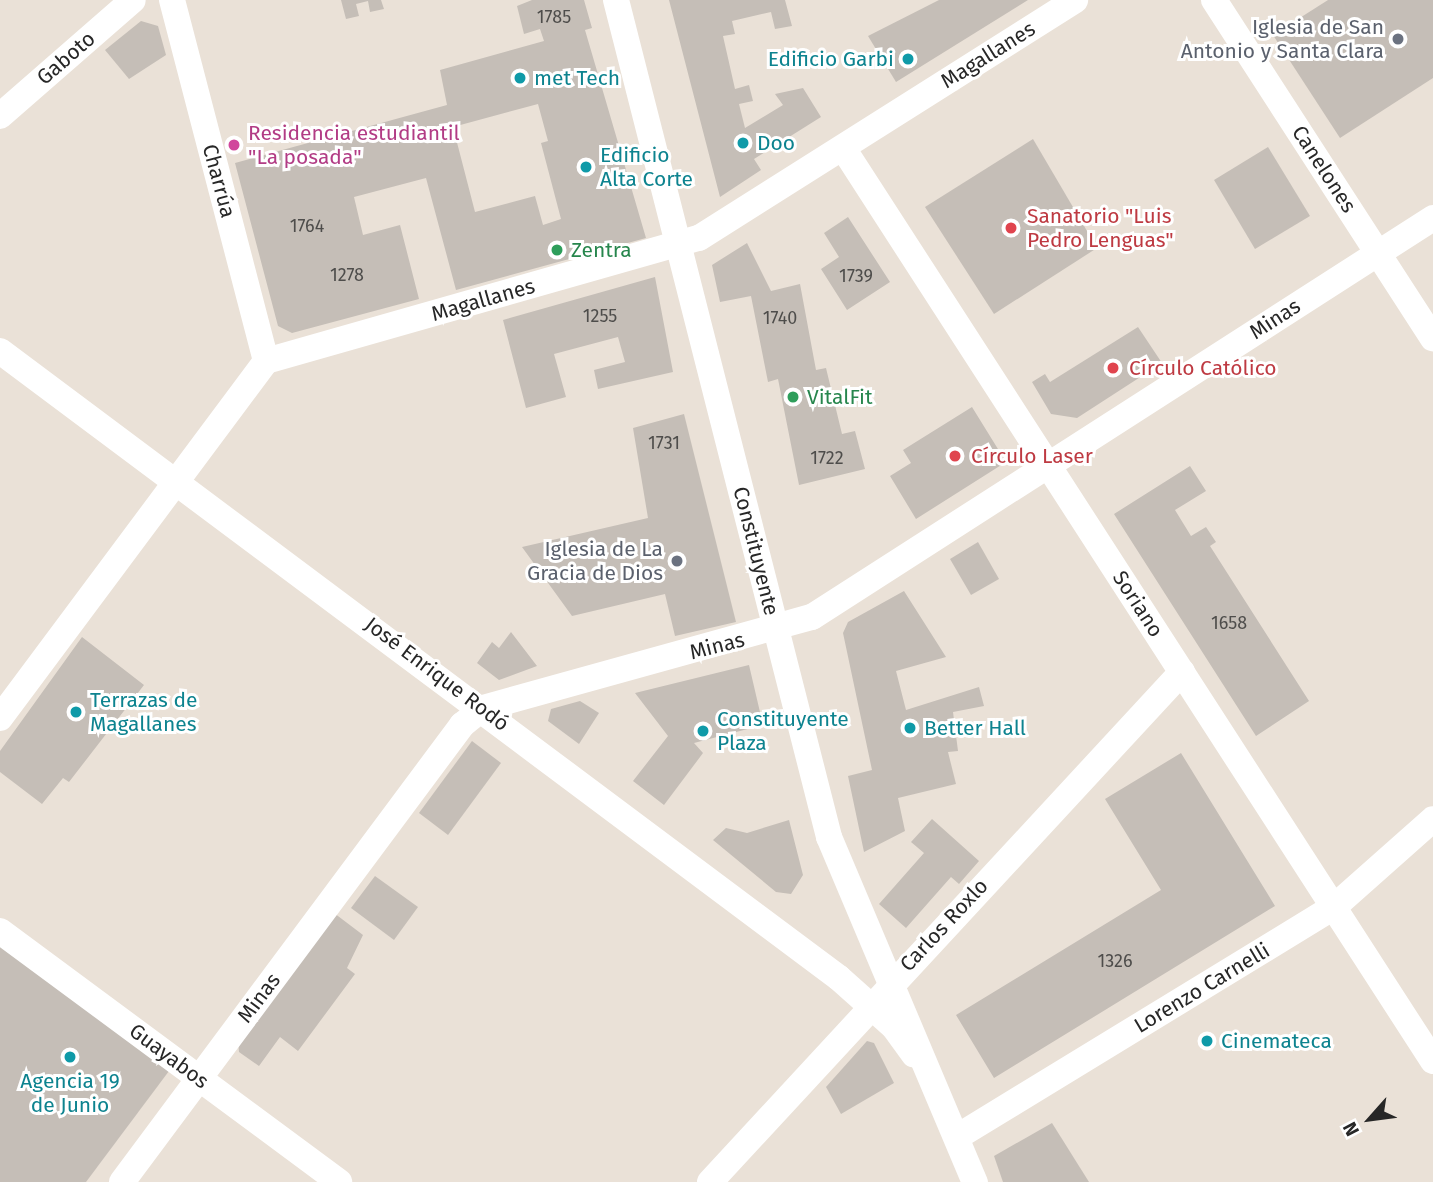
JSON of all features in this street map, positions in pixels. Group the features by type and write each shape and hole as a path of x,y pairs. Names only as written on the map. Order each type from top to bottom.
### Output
{"street":[{"name":"Gaboto","path":"0,116 133,0"},
{"name":"Charrúa","path":"172,0 266,361"},
{"name":"Constituyente","path":"617,0 829,837 975,1182"},
{"name":"Magallanes","path":"266,361 678,245 718,229 1075,0"},
{"name":"Canelones","path":"1214,0 1433,338"},
{"name":"Soriano","path":"843,148 1433,1061"},
{"name":"Minas","path":"122,1182 463,725 483,708 776,632 812,617 1433,218"},
{"name":"José Enrique Rodó","path":"0,351 483,708 871,1003"},
{"path":"0,718 266,361"},
{"name":"Carlos Roxlo","path":"710,1182 871,1003 1182,672"},
{"name":"Lorenzo Carnelli","path":"957,1137 1334,907 1433,818"},
{"name":"Guayabos","path":"0,931 339,1182"},
{"name":"Constituyente","path":"871,1003 937,1088"}],"building":[{"path":"341,0 381,0 384,9 370,12 368,1 356,4 359,16 346,19"},
{"path":"532,0 584,0 592,28 585,30 646,238 456,290 426,178 354,197 363,235 400,225 419,299 292,333 278,326 235,163 447,105 440,70 544,41 540,29 524,34 517,6","holes":["538,104 548,141 541,143 561,219 543,225 535,196 475,212 453,127"]},
{"path":"669,0 785,0 792,26 775,29 771,12 732,21 735,34 723,36 735,89 749,85 753,101 739,104 745,128 783,105 775,94 803,88 821,117 754,159 761,170 720,197"},
{"name":"Edificio Garbi","path":"939,0 1028,0 896,82 868,36"},
{"name":"Iglesia de San Antonio y Santa Clara","path":"1328,0 1433,0 1433,78 1340,138 1273,35"},
{"path":"141,21 158,26 166,55 129,79 105,50"},
{"name":"Sanatorio \"Luis Pedro Lenguas\"","path":"1033,139 1097,248 994,314 925,207"},
{"path":"1268,147 1310,216 1255,249 1214,180"},
{"path":"848,217 890,282 847,310 821,269 839,257 824,233"},
{"path":"747,243 771,291 800,284 816,370 826,368 842,434 855,431 865,469 799,485 778,379 768,382 751,296 720,302 712,265"},
{"path":"655,277 673,372 598,389 594,370 625,362 618,337 554,354 566,397 526,408 503,320"},
{"name":"Círculo Católico","path":"1138,327 1162,363 1077,418 1051,414 1032,382 1045,374 1050,382"},
{"name":"Círculo Laser","path":"972,407 1006,462 916,519 890,476 911,463 903,450"},
{"path":"684,414 736,622 675,636 665,594 572,616 522,547 648,518 633,428"},
{"path":"1190,466 1206,491 1175,510 1191,536 1206,527 1216,542 1210,546 1309,701 1256,736 1114,514"},
{"path":"978,542 999,579 971,595 950,559"},
{"path":"904,591 946,657 896,671 906,710 979,687 984,706 953,712 958,751 948,752 956,784 898,798 905,831 864,852 848,776 872,770 843,633 848,622"},
{"path":"511,632 537,666 499,680 477,663 492,642 499,648"},
{"name":"Terrazas de Magallanes","path":"82,637 144,685 69,782 63,778 42,804 0,772 0,751"},
{"name":"Constituyente Plaza","path":"749,665 763,725 694,743 703,753 664,805 633,781 668,736 635,693"},
{"path":"580,701 599,713 579,744 548,721 551,709"},
{"path":"472,741 501,763 448,835 419,813"},
{"path":"1181,753 1275,906 994,1078 956,1015 1161,890 1105,799"},
{"path":"932,819 979,861 959,884 951,877 906,928 879,904 924,853 911,842"},
{"path":"789,820 803,875 791,894 776,892 713,840 726,828 747,833"},
{"path":"375,876 418,907 394,940 351,908"},
{"path":"334,913 363,935 347,968 355,974 298,1051 280,1037 259,1066 239,1052 238,1041"},
{"name":"Agencia 19 de Junio","path":"0,944 169,1071 86,1182 0,1182"},
{"path":"867,1041 874,1043 894,1083 841,1114 826,1087"},
{"path":"1052,1123 1089,1182 1003,1182 994,1156"}],"place":[{"name":"Iglesia de San Antonio y Santa Clara","path":"1398,39"},
{"name":"Edificio Garbi","path":"908,59"},
{"name":"met Tech","path":"520,78"},
{"name":"Doo","path":"743,143"},
{"name":"Residencia estudiantil \"La posada\"","path":"234,145"},
{"name":"Edificio Alta Corte","path":"586,167"},
{"name":"Sanatorio \"Luis Pedro Lenguas\"","path":"1011,228"},
{"name":"Zentra","path":"557,250"},
{"name":"Círculo Católico","path":"1113,368"},
{"name":"VitalFit","path":"793,397"},
{"name":"Círculo Laser","path":"955,456"},
{"name":"Iglesia de La Gracia de Dios","path":"677,561"},
{"name":"Terrazas de Magallanes","path":"76,712"},
{"name":"Better Hall","path":"910,728"},
{"name":"Constituyente Plaza","path":"703,731"},
{"name":"Cinemateca","path":"1207,1041"},
{"name":"Agencia 19 de Junio","path":"70,1057"}]}
